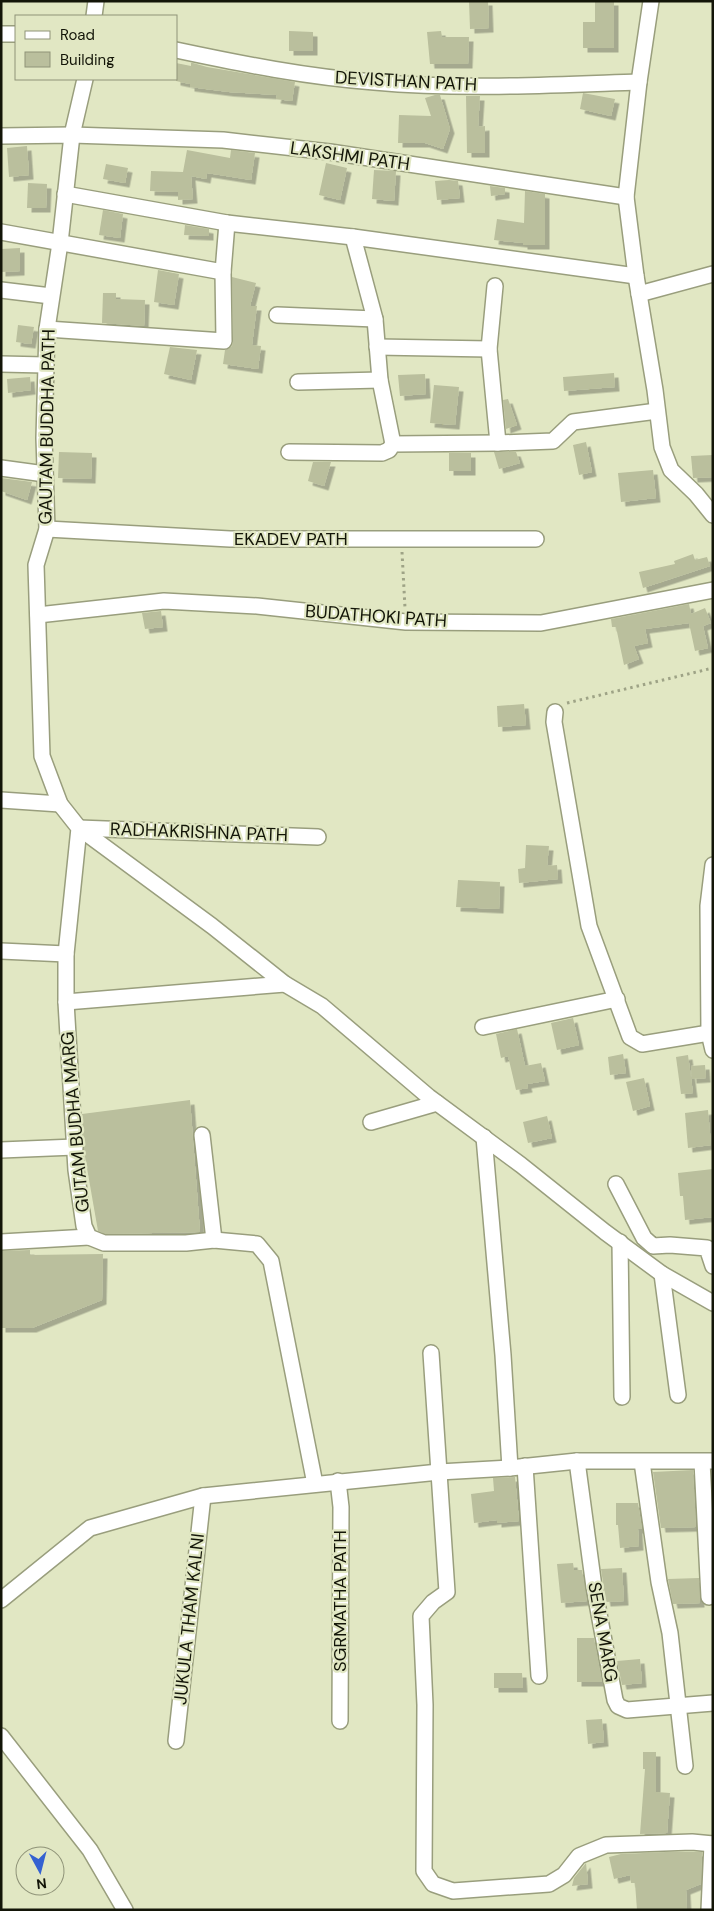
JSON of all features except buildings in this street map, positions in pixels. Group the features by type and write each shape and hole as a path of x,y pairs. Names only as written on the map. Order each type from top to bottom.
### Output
{"street":[{"path":"94,15 96,1"},
{"path":"651,1 639,82 626,197 662,447 671,470 696,494 713,515"},
{"path":"1,34 15,34"},
{"name":"DEVISTHAN PATH","path":"178,50 258,68 374,82 495,86 639,82"},
{"name":"GAUTAM BUDDHA PATH","path":"60,804 42,756 36,565 47,530 44,438 47,329 60,243 72,135 85,80"},
{"name":"LAKSHMI PATH","path":"1,136 72,135 223,140 330,152 626,197"},
{"path":"65,194 226,223 353,237 636,276"},
{"path":"47,329 224,340 223,272 226,223"},
{"path":"1,232 223,272"},
{"path":"289,452 382,453 389,450 393,444 380,380 375,319 353,237"},
{"path":"639,294 713,274"},
{"path":"495,286 489,349 498,443"},
{"path":"1,290 51,296"},
{"path":"277,315 375,319"},
{"path":"377,347 489,349"},
{"path":"1,364 45,365"},
{"path":"298,382 380,380"},
{"path":"393,444 553,441 573,422 657,411"},
{"path":"1,468 45,474"},
{"name":"EKADEV PATH","path":"47,530 230,539 536,539"},
{"name":"BUDATHOKI PATH","path":"38,615 164,601 257,606 406,622 541,622 713,590"},
{"path":"555,712 554,722 588,926 630,1037 642,1044 710,1033"},
{"path":"1,800 60,804 79,828 212,926 285,984 322,1006 437,1103 662,1274 713,1303"},
{"name":"RADHAKRISHNA PATH","path":"79,828 318,837"},
{"name":"GUTAM BUDHA MARG","path":"79,828 66,954 66,1002 76,1170 84,1226 89,1236 104,1243 186,1243 214,1240 257,1244 271,1261 315,1484"},
{"path":"713,865 708,906 710,1033 713,1050"},
{"path":"1,951 66,954"},
{"path":"66,1002 285,984"},
{"path":"483,1027 617,999"},
{"path":"371,1122 437,1103"},
{"path":"202,1135 214,1240"},
{"path":"484,1138 503,1354 518,1467 539,1676"},
{"path":"1,1150 75,1147"},
{"path":"616,1184 644,1238 653,1246 670,1245 707,1248 713,1266"},
{"path":"1,1242 89,1236"},
{"path":"620,1242 622,1397"},
{"path":"662,1274 678,1395"},
{"path":"431,1352 447,1592 433,1602 421,1616 425,1705 424,1871 433,1884 453,1891 548,1884 564,1875 579,1856 606,1845 692,1842 712,1844 709,1910"},
{"path":"1,1600 90,1528 203,1496 338,1481 577,1461 707,1461 709,1597"},
{"name":"SENA MARG","path":"577,1461 594,1587 615,1700 618,1706 627,1710 713,1703"},
{"path":"642,1462 659,1582 670,1633 685,1766"},
{"name":"SGRMATHA PATH","path":"338,1481 341,1507 340,1721"},
{"name":"JUKULA THAM KALNI","path":"176,1741 203,1496"},
{"path":"1,1736 90,1850 125,1910"}],"path":[{"path":"401,539 406,622"},
{"path":"555,712 565,704 713,668"}]}
